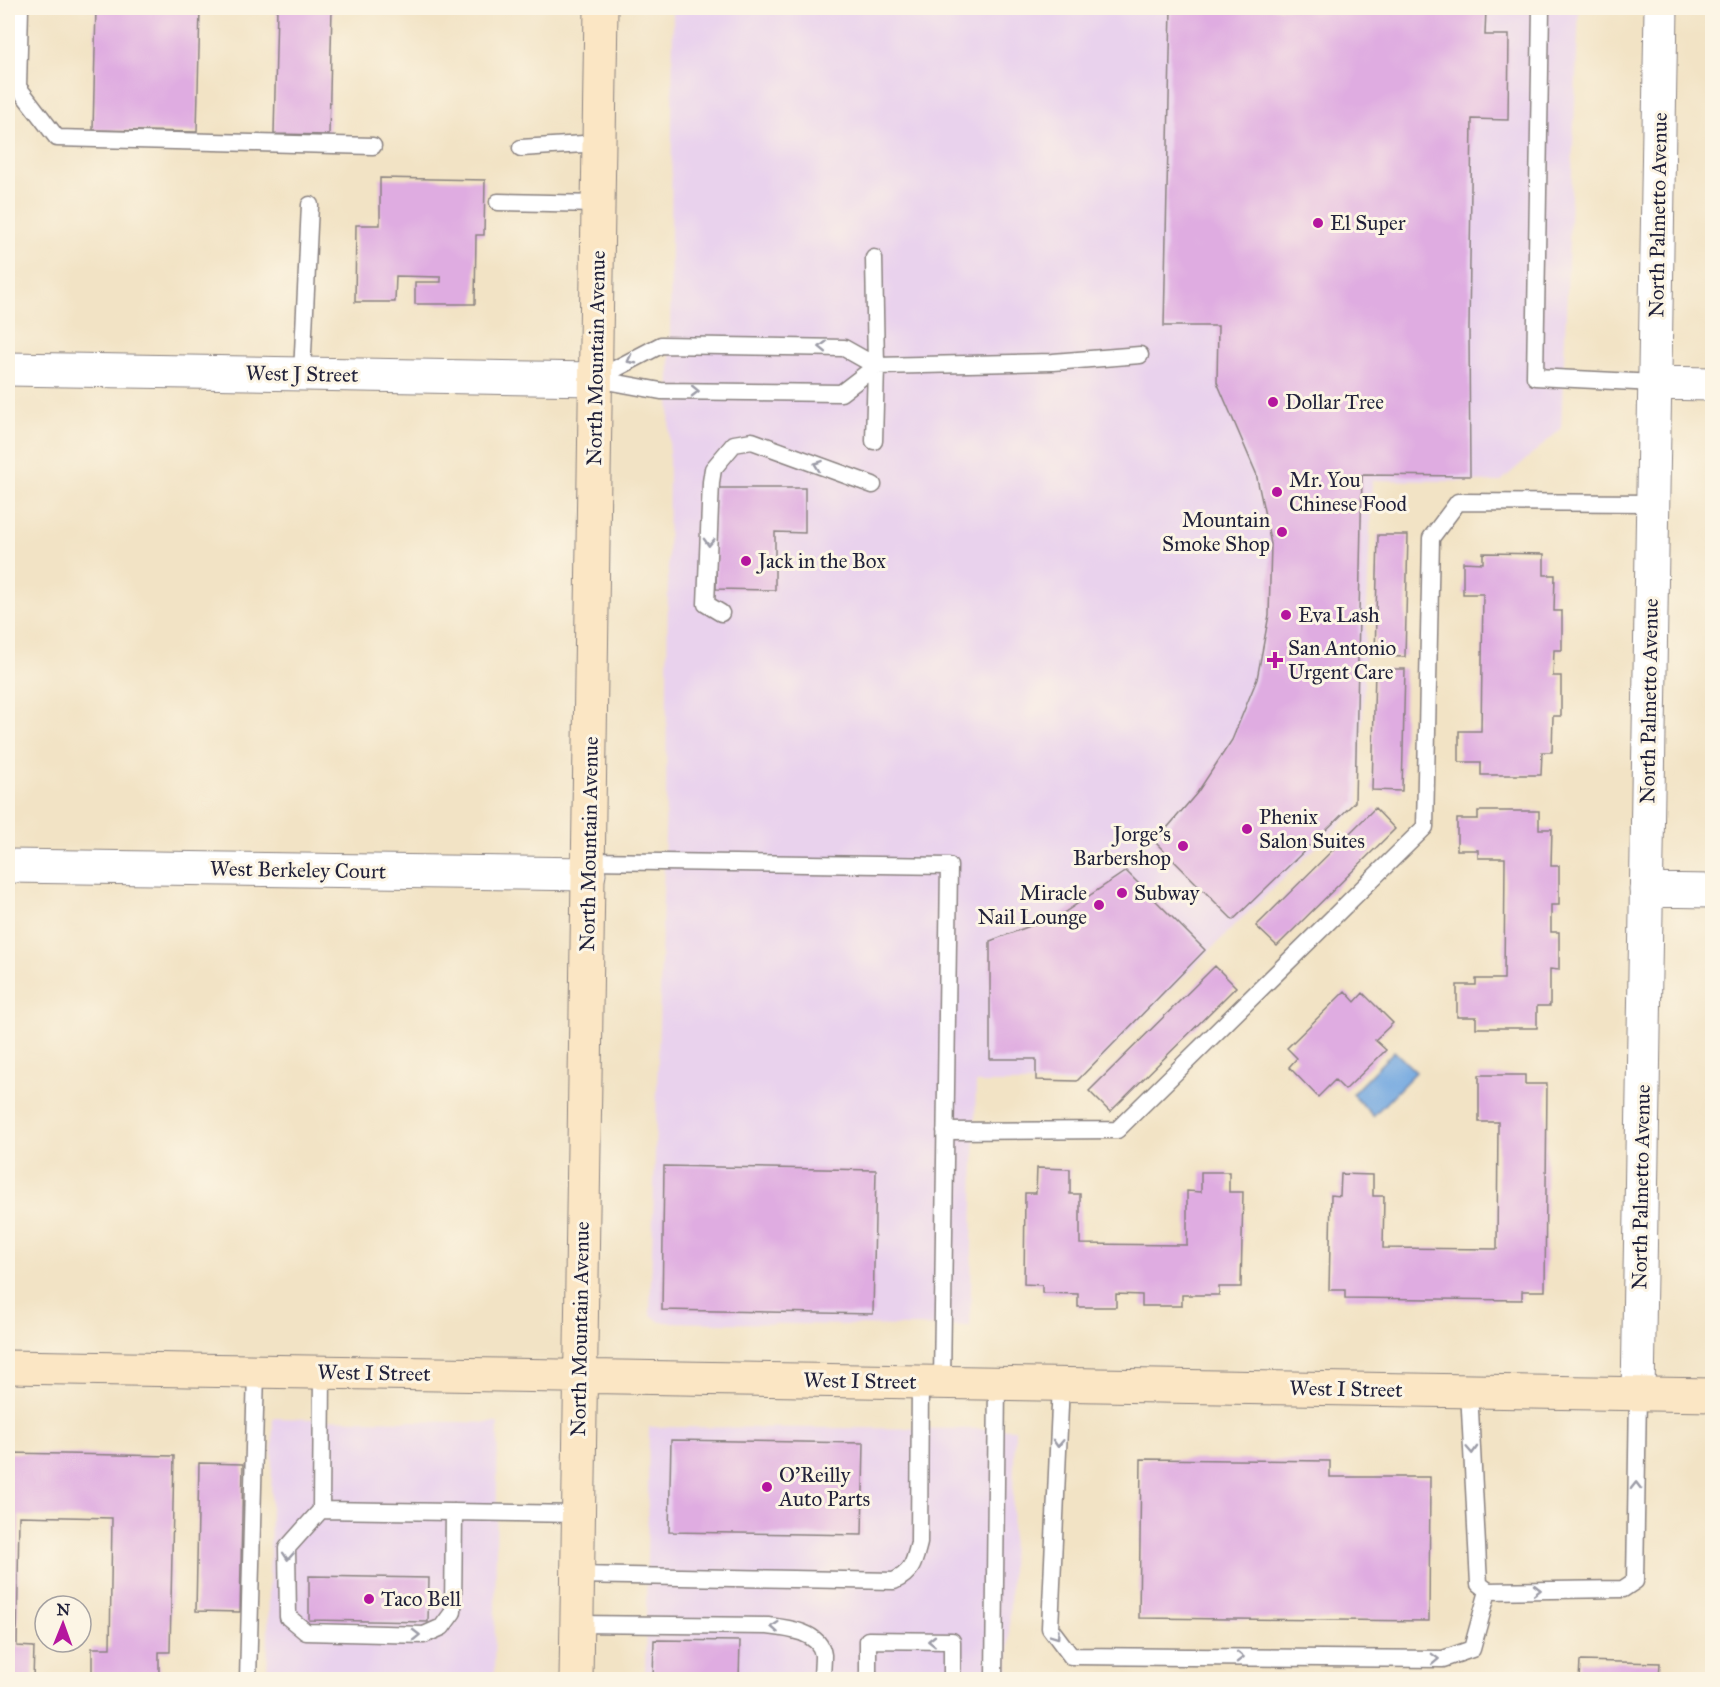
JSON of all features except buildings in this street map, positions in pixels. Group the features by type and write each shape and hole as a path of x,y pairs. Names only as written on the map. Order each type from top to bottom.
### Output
{"street":[{"name":"North Mountain Avenue","path":"576,1680 601,8"},
{"name":"North Palmetto Avenue","path":"1638,1394 1661,8"},
{"name":"West J Street","path":"8,369 596,379"},
{"path":"1655,383 1713,384"},
{"name":"West Berkeley Court","path":"8,866 589,867"},
{"path":"1646,890 1713,891"},
{"name":"West I Street","path":"8,1367 1713,1395"}],"lane":[{"path":"20,8 18,87 57,138 373,146"},
{"path":"1541,8 1535,377 1655,383"},
{"path":"521,148 599,143"},
{"path":"498,202 598,204"},
{"path":"302,374 310,205"},
{"path":"874,258 876,366 874,441"},
{"path":"596,379 661,345 844,348 876,366 1053,362 1140,356"},
{"path":"596,379 661,391 841,393 876,366"},
{"path":"721,613 706,604 711,482 714,469 734,444 752,441 873,485"},
{"path":"945,1131 1117,1130 1425,827 1431,538 1458,502 1653,503"},
{"path":"577,1575 894,1581 908,1574 919,1543 931,1382 945,1131 949,866 589,867"},
{"path":"248,1680 256,1371"},
{"path":"322,1372 321,1510 287,1548 288,1617 306,1632 424,1635 442,1627 453,1612 454,1512"},
{"path":"994,1680 997,1383"},
{"path":"1061,1384 1050,1628 1071,1656 1443,1659 1472,1649 1488,1591"},
{"path":"1469,1391 1479,1584 1488,1591 1623,1588 1635,1581 1638,1394"},
{"path":"321,1510 578,1514"},
{"path":"576,1624 791,1628 819,1645 823,1653 822,1680"},
{"path":"868,1680 868,1640 880,1640 952,1641 952,1680"}],"shaded area":[{"path":"673,8 1579,8 1561,429 1500,482 1372,480 1359,806 1241,919 1078,1083 976,1083 970,1327 660,1322 650,1314 666,802"},
{"path":"273,1418 498,1423 494,1679 267,1680"},
{"path":"649,1427 1015,1429 1008,1679 645,1680"}],"water":[{"path":"1394,1051 1416,1072 1373,1116 1352,1094"}],"place":[{"name":"El Super","path":"1318,223"},
{"name":"Dollar Tree","path":"1273,402"},
{"name":"Mr. You Chinese Food","path":"1277,492"},
{"name":"Mountain Smoke Shop","path":"1282,532"},
{"name":"Jack in the Box","path":"746,561"},
{"name":"Eva Lash","path":"1286,615"},
{"name":"San Antonio Urgent Care","path":"1275,660"},
{"name":"Phenix Salon Suites","path":"1247,829"},
{"name":"Jorge's Barbershop","path":"1183,846"},
{"name":"Subway","path":"1122,893"},
{"name":"Miracle Nail Lounge","path":"1099,905"},
{"name":"O'Reilly Auto Parts","path":"767,1487"},
{"name":"Taco Bell","path":"369,1599"}]}
